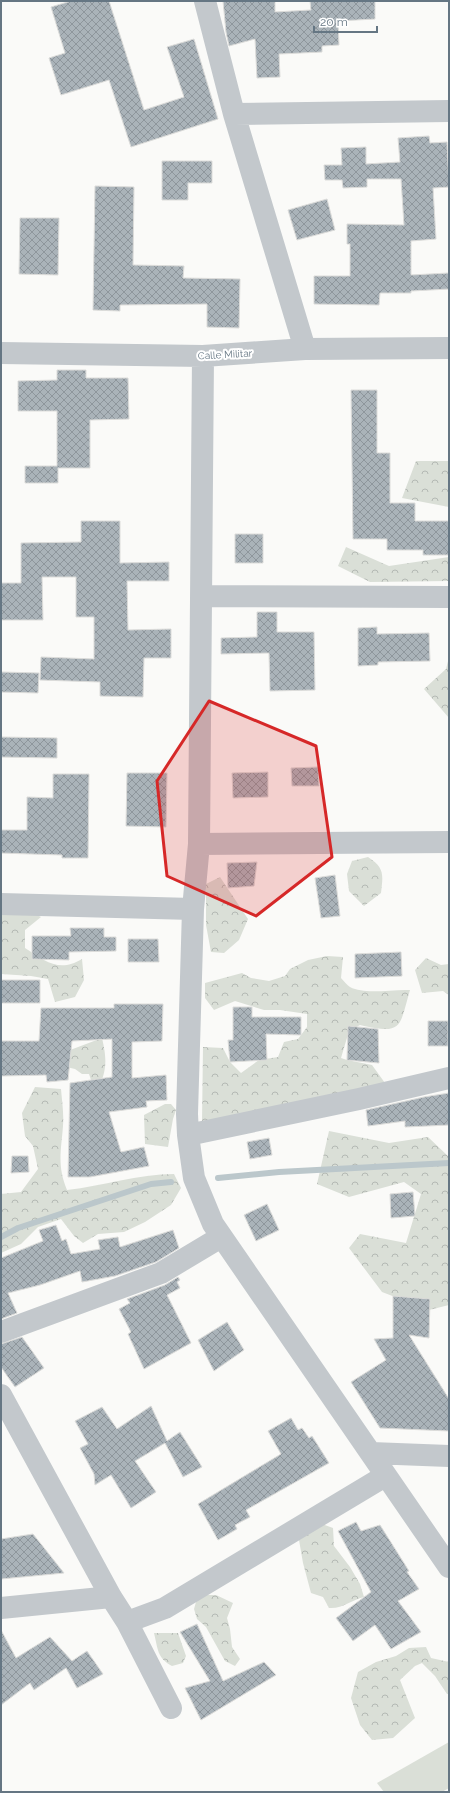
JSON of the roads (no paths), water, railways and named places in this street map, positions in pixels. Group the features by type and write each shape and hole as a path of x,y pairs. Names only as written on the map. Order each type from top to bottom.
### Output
{"street":[{"path":"205,1 234,114 305,349"},
{"path":"234,114 449,111"},
{"name":"Calle Militar","path":"1,352 203,356 305,349 447,350"},
{"path":"203,356 199,844 193,909 187,1114 188,1135 194,1178 213,1224 449,1567"},
{"path":"202,596 449,597"},
{"path":"199,844 449,842"},
{"path":"1,904 193,909"},
{"path":"188,1135 374,1096 449,1078"},
{"path":"1,1332 161,1273 222,1237"},
{"path":"1,1394 111,1597 127,1622 171,1708"},
{"path":"371,1453 449,1456"},
{"path":"127,1622 165,1608 385,1476"},
{"path":"1,1608 111,1597"}],"waterway":[{"path":"218,1178 279,1172 449,1163"},
{"path":"1,1237 18,1228 151,1184 171,1182"}]}
